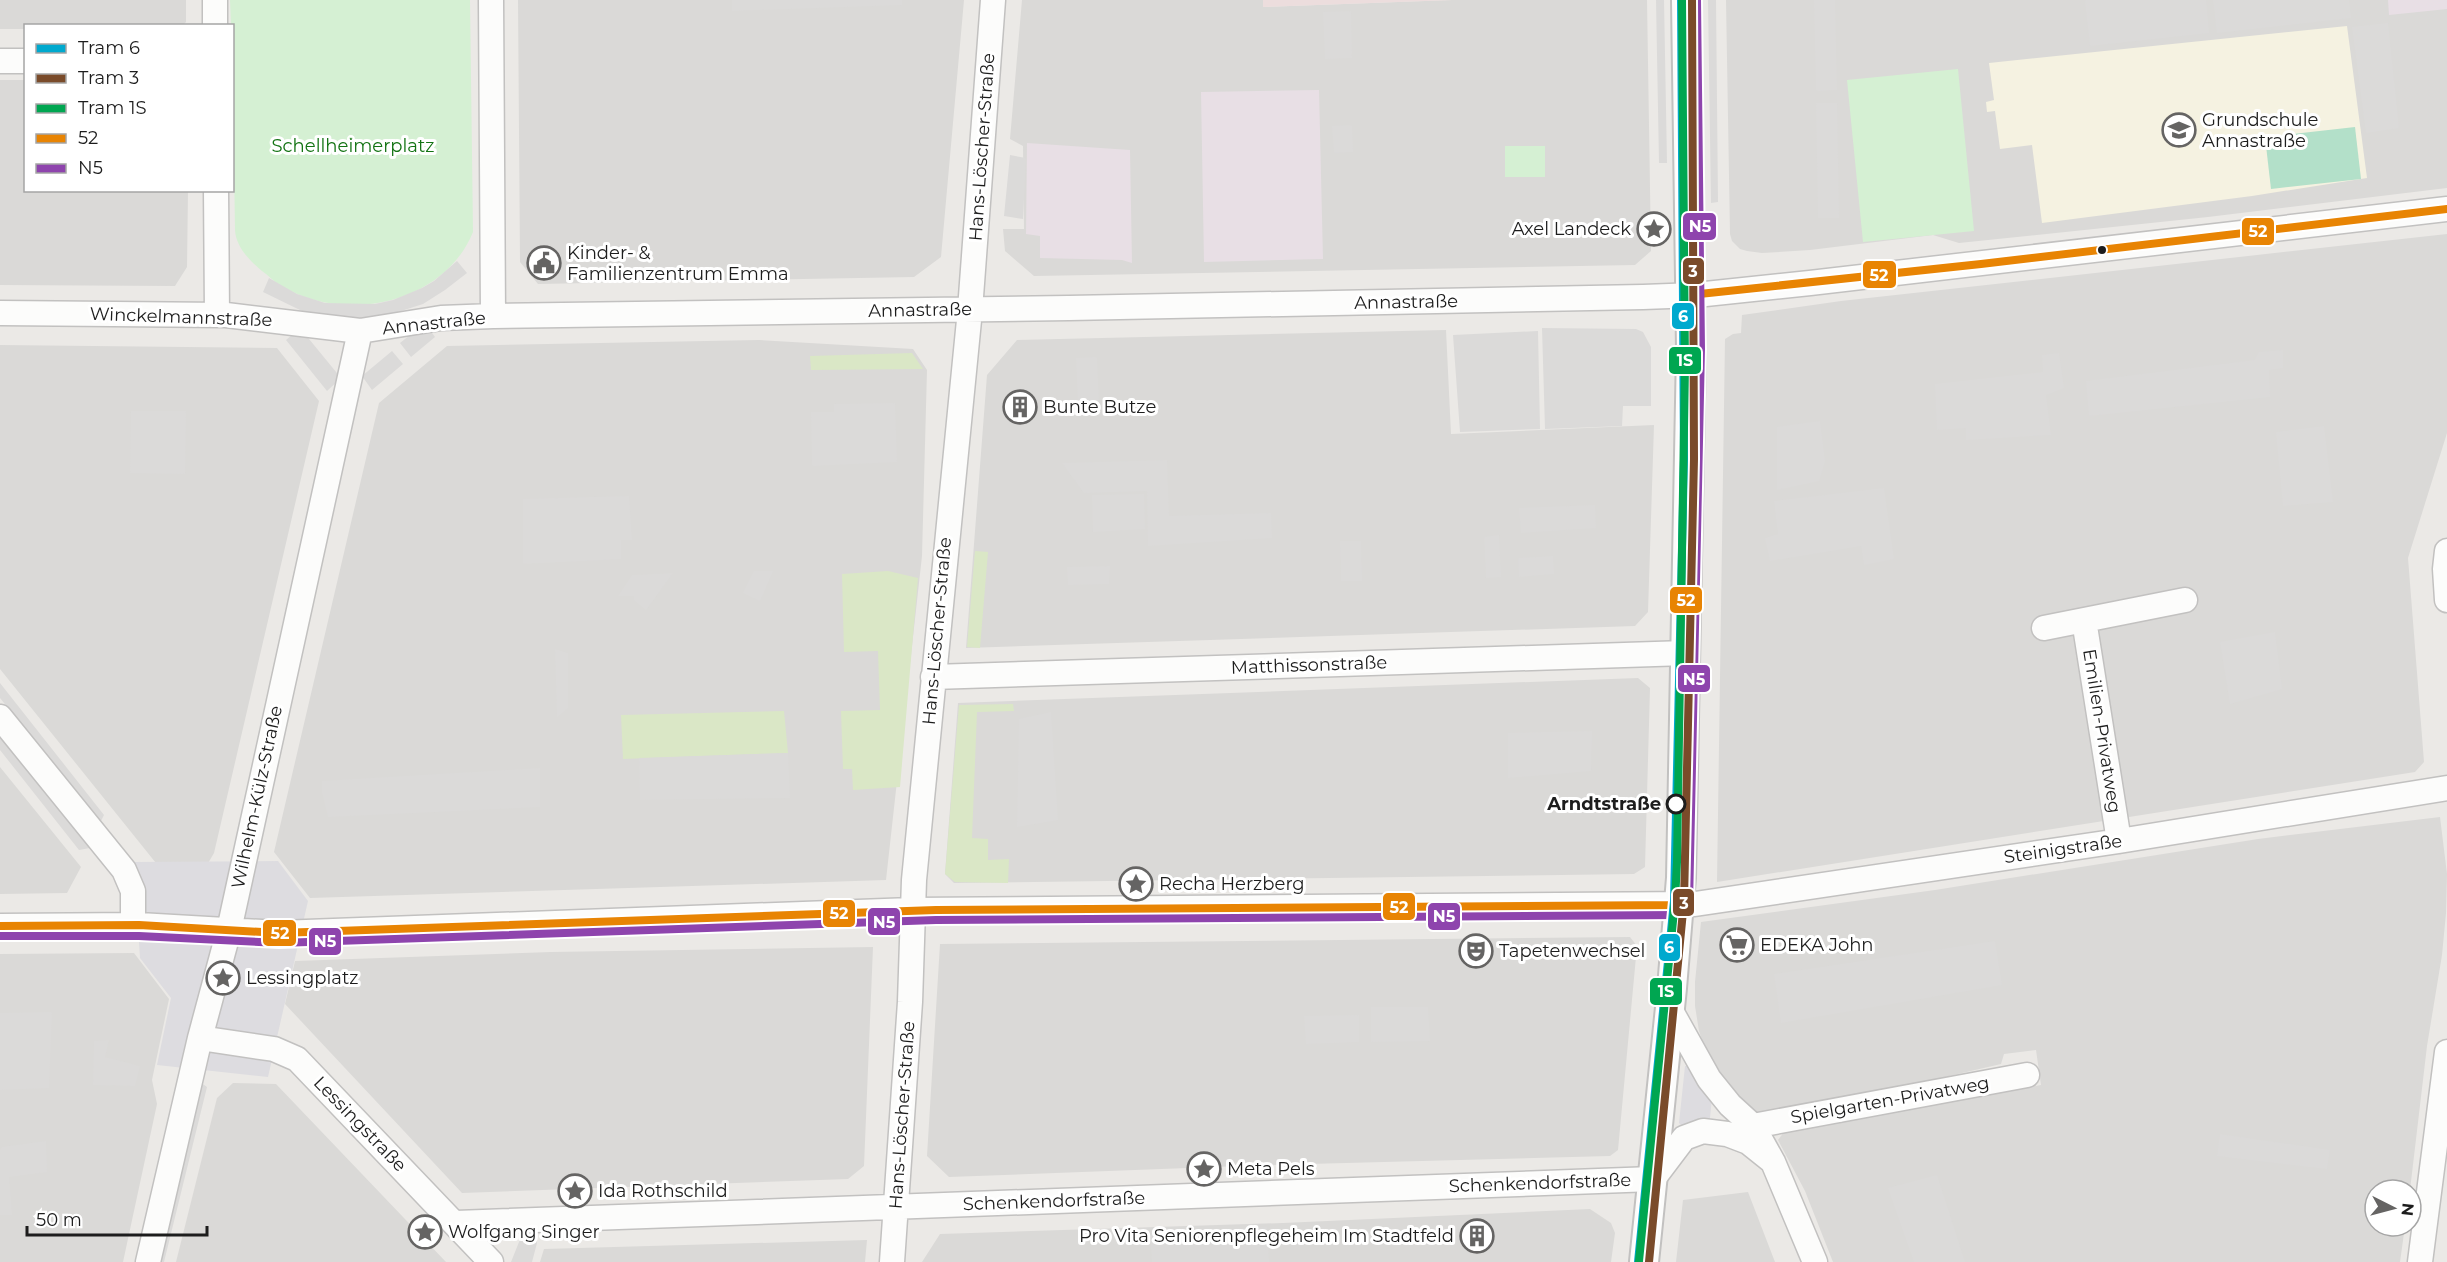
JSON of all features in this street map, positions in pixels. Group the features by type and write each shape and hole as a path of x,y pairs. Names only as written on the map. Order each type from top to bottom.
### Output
{"street":[{"path":"215,0 215,24"},
{"path":"492,0 493,316"},
{"name":"Hans-Löscher-Straße","path":"892,1262 910,1002 912,910 970,310 993,0"},
{"path":"1644,1262 1679,905 1686,653 1690,295 1686,0"},
{"path":"0,61 24,61"},
{"path":"216,192 217,314"},
{"name":"Annastraße","path":"360,331 441,318 493,316 970,310 1690,295 1981,264 2447,209"},
{"name":"Winckelmannstraße","path":"0,313 217,314 250,316 360,331"},
{"name":"Wilhelm-Külz-Straße","path":"148,1262 200,1038 229,930 360,331"},
{"path":"2447,552 2445,569 2447,600"},
{"path":"2044,628 2185,600"},
{"name":"Emilien-Privatweg","path":"2084,620 2119,841"},
{"name":"Matthissonstraße","path":"933,677 1686,653"},
{"path":"0,717 124,870 133,891 133,925"},
{"name":"Steinigstraße","path":"1679,905 1709,903 2119,841 2447,788"},
{"path":"0,926 133,925 297,932 912,910 1679,905"},
{"path":"1670,1009 1709,1079 1730,1105 1753,1126 1773,1162 1815,1262"},
{"name":"Lessingstraße","path":"200,1038 274,1049 297,1059 491,1262"},
{"path":"2420,1262 2447,1052"},
{"name":"Spielgarten-Privatweg","path":"1753,1126 2027,1075"},
{"path":"1653,1179 1684,1138 1704,1131 1727,1134 1748,1142 1773,1162"},
{"name":"Schenkendorfstraße","path":"456,1223 1653,1179"}],"shaded area":[{"path":"0,0 186,0 186,22 184,24 24,24 24,29 0,29"},
{"path":"518,0 964,0 941,257 914,277 538,284 520,262"},
{"path":"732,0 902,0 902,5 732,11"},
{"path":"1022,0 1263,0 1264,7 1452,0 1647,0 1651,251 1635,265 1034,276 1005,251 1003,229 1024,229 1023,146 1010,139"},
{"path":"1263,0 1452,0 1263,7"},
{"path":"1656,0 1664,0 1667,163 1659,163"},
{"path":"1708,0 1716,0 1718,202 1711,203"},
{"path":"1726,0 2447,0 2447,188 2208,217 1959,243 1933,235 1810,250 1762,253 1747,251 1740,249 1732,241 1730,234"},
{"path":"1814,0 1835,0 1837,90 1816,91"},
{"path":"2085,0 2206,0 2209,33 2090,46"},
{"path":"2213,0 2349,0 2351,18 2217,33"},
{"path":"2388,0 2447,0 2447,9 2389,15"},
{"path":"1351,11 1352,58 1325,59 1323,12"},
{"path":"2388,23 2399,128 2366,133 2352,27"},
{"name":"Grundschule Annastraße","path":"2347,26 2367,178 2252,196 2042,223 2032,145 2000,149 1995,111 1987,112 1986,102 1994,100 1989,63"},
{"path":"0,80 24,80 24,192 188,192 187,267 175,286 0,285"},
{"path":"1319,90 1323,259 1204,262 1201,92"},
{"path":"1816,103 1837,103 1839,218 1818,218"},
{"path":"1352,125 1353,152 1334,153 1332,126"},
{"path":"1027,143 1130,150 1132,263 1122,260 1040,258 1040,236 1026,234"},
{"path":"1010,155 1026,158 1023,219 1004,216"},
{"path":"2447,234 2447,433 2408,558 2424,762 2415,772 1717,882 1725,339 1733,334 1741,333 1742,315 1841,301"},
{"path":"457,261 467,273 445,290 423,304 379,318 326,317 302,311 263,292 269,278 297,294 325,303 375,304 393,300 422,288"},
{"path":"425,323 435,337 411,357 400,343"},
{"path":"300,328 341,378 327,391 286,340"},
{"path":"1542,328 1636,329 1643,332 1651,347 1651,406 1623,406 1622,426 1545,429"},
{"path":"1446,330 1451,434 1654,425 1648,612 1635,626 966,648 987,375 1017,340"},
{"path":"1538,331 1540,429 1460,432 1453,335"},
{"path":"759,340 913,349 927,370 922,556 886,880 310,898 274,852 379,403 447,346"},
{"path":"0,345 277,348 319,401 214,853 200,877 168,878 0,669"},
{"path":"2283,350 2283,368 2269,370 2270,397 2089,416 2086,381 2255,360 2259,352"},
{"path":"392,351 403,364 372,390 362,376"},
{"path":"2059,353 2064,388 2046,395 2051,435 1966,440 1966,428 1937,430 1935,384 2043,372 2042,355"},
{"path":"1097,357 1099,404 1078,405 1076,358"},
{"path":"895,403 897,462 812,466 811,412 834,412 834,404"},
{"path":"131,411 186,411 185,474 130,473"},
{"path":"1820,421 1825,461 1819,481 1777,490 1777,427"},
{"path":"2324,426 2333,502 2283,506 2276,432"},
{"path":"1167,460 1169,516 1271,513 1272,538 1148,546 1147,491 1084,493 1062,463"},
{"path":"1884,488 1894,559 1864,565 1861,546 1770,561 1765,538 1778,534 1774,501"},
{"path":"1144,494 1145,529 1093,532 1092,495"},
{"path":"629,496 632,540 621,540 621,559 523,564 523,499"},
{"path":"1595,505 1596,528 1521,533 1519,508"},
{"path":"1499,535 1501,577 1486,578 1484,537"},
{"path":"1340,541 1361,541 1362,581 1341,581"},
{"path":"1553,556 1554,574 1519,577 1518,558"},
{"path":"1110,566 1109,584 1068,585 1067,567"},
{"path":"754,571 773,571 760,601 743,593"},
{"path":"673,573 646,610 634,600 634,596 618,596 632,575"},
{"path":"2275,632 2282,689 2230,704 2220,642"},
{"path":"555,649 568,653 568,708 557,717"},
{"path":"1638,678 1650,688 1645,867 1634,874 954,883 945,874 958,703"},
{"path":"0,683 104,815 100,823 0,698"},
{"path":"1051,712 1058,820 1017,827 1019,719"},
{"path":"1592,731 1591,771 1508,778 1508,733"},
{"path":"0,736 90,848 79,850 0,750"},
{"path":"788,753 790,798 640,800 639,758"},
{"path":"0,767 81,867 67,893 0,894"},
{"path":"540,768 540,807 328,817 322,792 322,781"},
{"path":"2440,817 2447,874 2446,913 2411,1178 2363,1178 2363,1238 2403,1238 2400,1262 1833,1262 1805,1191 1778,1140 1784,1132 2041,1085 2036,1050 2004,1054 2001,1064 1858,1097 1754,1114 1738,1102 1711,1066 1699,1031 1695,1006 1695,982 1701,922 1935,890 2258,839"},
{"name":"Lessingplatz","path":"278,861 308,901 268,1077 157,1065 171,998 140,958 134,862"},
{"path":"1630,937 1637,946 1618,1150 1610,1156 1267,1165 949,1177 927,1156 940,944"},
{"path":"1995,941 2002,985 1781,1023 1774,974"},
{"path":"873,947 864,1166 848,1179 462,1193 285,1004 295,961 551,952"},
{"path":"134,953 169,999 152,1080 157,1104 123,1262 0,1262 0,954"},
{"path":"1371,1007 1428,1007 1430,1041 1371,1042"},
{"path":"52,1012 49,1088 0,1090 0,1013"},
{"path":"1359,1015 1359,1042 1306,1044 1304,1016"},
{"path":"109,1040 105,1057 140,1066 135,1086 93,1085 94,1041"},
{"path":"1685,1066 1691,1066 1712,1098 1710,1118 1682,1126 1679,1123"},
{"path":"200,1082 207,1087 164,1262 156,1262"},
{"path":"233,1083 276,1084 446,1262 176,1262 217,1098"},
{"path":"2220,1134 2330,1150 2327,1169 2217,1156"},
{"path":"46,1141 47,1172 9,1177 12,1215 0,1215 0,1150 2,1147"},
{"path":"1937,1175 1965,1262 1914,1262 1888,1188"},
{"path":"1748,1192 1775,1262 1676,1262 1683,1200"},
{"path":"1590,1209 1611,1223 1615,1233 1611,1262 922,1262 940,1234 1283,1223"},
{"path":"536,1226 537,1243 532,1262 511,1262 525,1227"},
{"path":"1267,1227 1269,1262 1152,1262 1150,1234"},
{"path":"867,1240 865,1262 540,1262 544,1249"}],"green space":[{"name":"Schellheimerplatz","path":"230,0 470,0 473,232 459,257 439,276 416,291 389,300 361,305 333,304 305,297 280,285 257,267 244,253 235,230 234,24 231,24"},
{"path":"1958,69 1974,231 1863,242 1847,80"},
{"path":"2355,127 2361,179 2271,189 2265,137"},
{"path":"1505,146 1545,146 1545,177 1505,177"},
{"path":"912,353 923,369 811,370 810,356"},
{"path":"975,551 988,552 980,648 967,647"},
{"path":"888,571 918,578 900,787 853,790 852,769 843,769 841,711 880,710 878,651 844,652 842,574"},
{"path":"1013,704 1014,711 977,712 972,838 988,839 988,860 1009,859 1008,883 955,882 945,874 959,705"},
{"path":"784,711 788,753 623,759 621,715"}],"tram line":[{"name":"6","path":"1638,1262 1674,901 1684,459 1681,0"},
{"name":"1S","path":"1639,1261 1677,862 1685,366 1682,0"},
{"name":"3","path":"1649,1262 1684,901 1694,459 1692,0"}],"transit line":[{"name":"N5","path":"1689,905 1701,349 1697,0"},
{"name":"52","path":"1690,295 1981,264 2447,209"},
{"name":"52","path":"1679,905 1689,474 1690,295"},
{"name":"52","path":"0,926 139,925 279,933 936,910 1679,905"},
{"name":"N5","path":"0,936 139,936 279,943 936,920 1679,915"}],"place":[{"name":"Grundschule Annastraße","path":"2179,130"},
{"name":"Axel Landeck","path":"1654,229"},
{"name":"Kinder- & Familienzentrum Emma","path":"544,263"},
{"name":"Bunte Butze","path":"1020,407"},
{"name":"Arndtstraße","path":"1676,804"},
{"name":"Recha Herzberg","path":"1136,884"},
{"name":"EDEKA John","path":"1737,945"},
{"name":"Tapetenwechsel","path":"1476,951"},
{"name":"Lessingplatz","path":"223,978"},
{"name":"Meta Pels","path":"1204,1169"},
{"name":"Ida Rothschild","path":"575,1191"},
{"name":"Wolfgang Singer","path":"425,1232"},
{"name":"Pro Vita Seniorenpflegeheim Im Stadtfeld","path":"1477,1236"}]}
